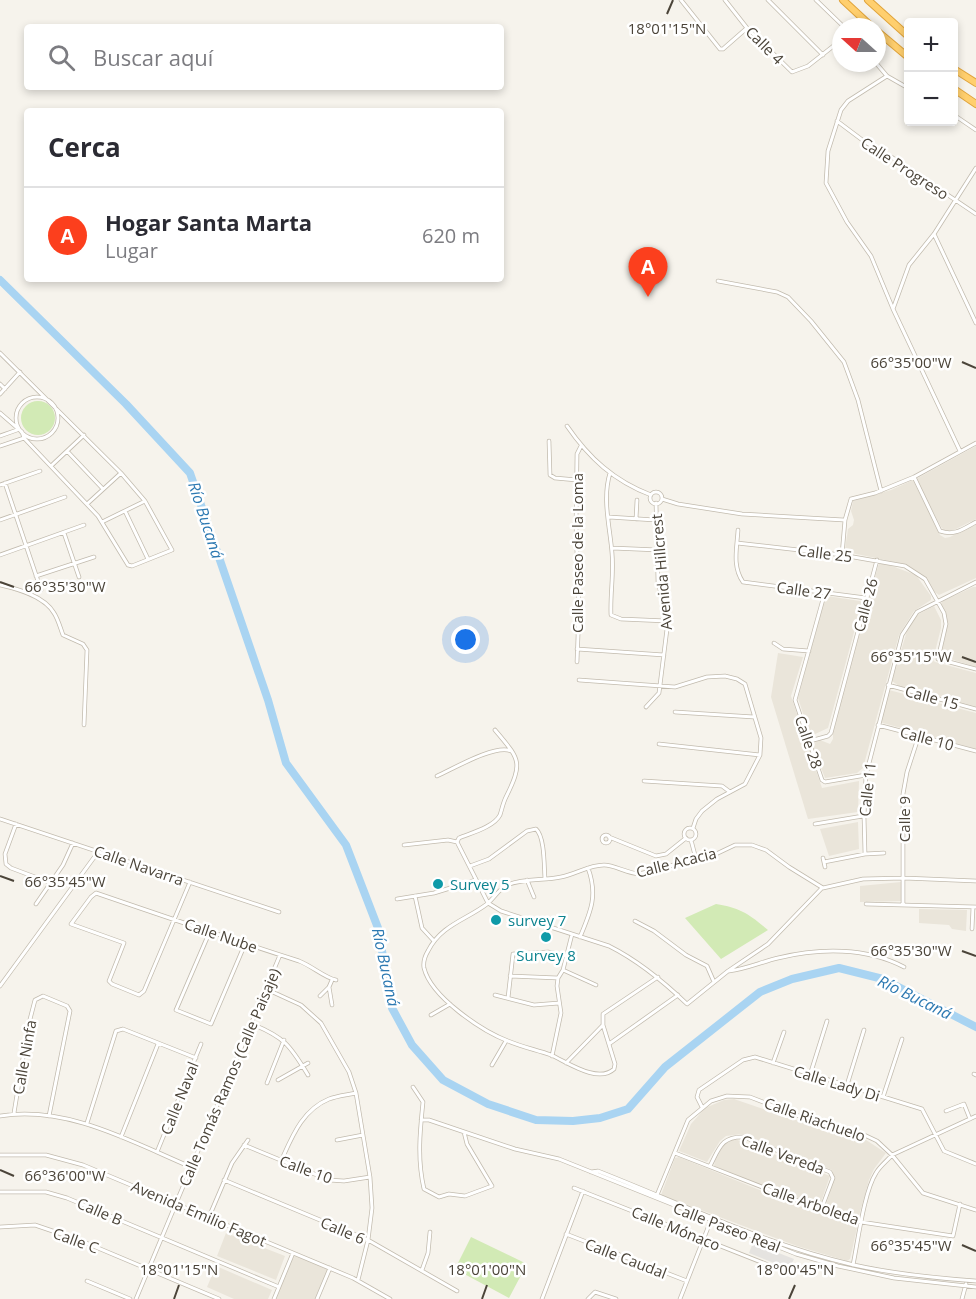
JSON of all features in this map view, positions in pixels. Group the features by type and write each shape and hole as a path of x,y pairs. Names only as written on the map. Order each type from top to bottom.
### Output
{"highway":[{"path":"843,0 862,18"},
{"path":"868,0 904,32"},
{"path":"886,38 904,53"},
{"path":"958,72 976,83"},
{"path":"958,92 976,104"}],"street":[{"path":"681,0 720,49 723,49 747,27"},
{"name":"Calle 4","path":"725,0 747,27 792,72 808,66 832,48"},
{"path":"768,0 823,55"},
{"path":"816,0 835,18"},
{"path":"884,72 904,85"},
{"path":"887,76 848,101 841,110 828,151 826,183 871,256 960,451"},
{"path":"958,118 976,130"},
{"name":"Calle Progreso","path":"837,121 857,137 893,158 976,214"},
{"path":"894,309 909,266 934,234 976,168"},
{"path":"934,234 976,323"},
{"path":"718,281 777,292 788,297 844,362 858,400 881,491"},
{"path":"0,353 53,404 121,473 145,501 171,550 132,566 128,565 102,522 24,438 22,432 18,425 16,417 23,403 30,398 38,397 53,404 58,419 51,434 44,438 28,437 22,432 17,430 0,413"},
{"path":"0,394 20,372"},
{"path":"0,384 5,389"},
{"path":"567,426 581,446 610,473 635,489 651,495"},
{"path":"0,436 17,430"},
{"path":"51,466 84,435"},
{"path":"0,446 24,438"},
{"path":"549,441 550,475 555,478 577,480"},
{"path":"842,555 845,520 851,499 881,491 914,477 976,443"},
{"name":"Calle Paseo de la Loma","path":"577,662 579,610 576,526 577,454 581,446"},
{"path":"67,451 103,489"},
{"path":"0,485 40,471"},
{"path":"87,504 121,473"},
{"path":"610,473 607,491 612,548 612,615 621,619 668,621"},
{"path":"914,477 940,531 955,534 976,522"},
{"path":"5,483 41,590"},
{"path":"651,495 658,492 662,499"},
{"path":"651,495 651,501 656,503 662,499"},
{"path":"0,520 65,497"},
{"path":"662,499 678,504 742,514 845,520"},
{"path":"636,519 637,500"},
{"path":"102,522 145,501"},
{"name":"Avenida Hillcrest","path":"646,707 658,693 660,687 668,621 658,582 656,503"},
{"path":"125,511 148,560"},
{"path":"609,517 656,520"},
{"path":"0,555 84,525"},
{"path":"737,543 738,530"},
{"path":"64,532 79,577"},
{"name":"Calle 25","path":"737,543 842,555 905,567 925,579 944,613 946,624 938,659 976,669"},
{"name":"Calle 27","path":"737,543 735,562 739,577 743,582 866,598"},
{"path":"612,548 658,550"},
{"path":"36,576 94,557"},
{"name":"Calle 26","path":"810,741 828,736 831,732 877,560"},
{"name":"Calle 11","path":"865,854 866,775 888,685 906,626 917,612 976,582"},
{"path":"0,585 18,589 42,601 53,610 63,635 83,644 87,650 84,725"},
{"name":"Calle 28","path":"825,592 795,700 822,780 825,782 866,775"},
{"path":"774,642 783,649 809,651"},
{"path":"577,649 664,655"},
{"path":"579,680 675,687 707,677 725,676 737,678 745,684 761,738 760,755 745,784 717,798 702,811 696,819 693,828 696,834 691,840"},
{"name":"Calle 15","path":"888,685 976,709"},
{"path":"675,712 755,717"},
{"name":"Calle 10","path":"878,724 976,751"},
{"path":"457,842 459,838 489,825 499,817 502,804 517,775 517,765 512,751 495,730"},
{"name":"Calle 9","path":"903,904 903,794 907,772 919,735"},
{"path":"659,744 760,755"},
{"path":"437,776 480,756 506,749 512,751"},
{"path":"644,781 722,786 730,792"},
{"path":"815,825 864,816"},
{"name":"Calle Navarra","path":"0,819 279,912"},
{"path":"16,824 5,854 6,864 51,883"},
{"path":"686,838 684,835 686,830 693,828"},
{"path":"470,866 489,859 527,831 536,829 541,835 545,879"},
{"path":"609,837 656,856 666,854 686,838"},
{"path":"686,838 691,840"},
{"path":"404,845 448,840 457,842 488,903 501,911 609,946 625,954 658,977 687,1004 728,971 768,944 822,888 863,879 976,881"},
{"path":"691,840 696,859"},
{"path":"36,904 63,865 73,843"},
{"name":"Calle Acacia","path":"433,940 453,923 488,903 506,886 527,880 561,877 588,867 606,865 627,873 639,874 716,854 735,845 752,845 766,850 822,888"},
{"path":"0,986 2,979 99,852"},
{"path":"824,862 865,854 884,854"},
{"path":"580,936 594,896 594,882 588,867"},
{"path":"397,899 434,893 476,880"},
{"path":"527,880 534,897"},
{"path":"174,919 190,882"},
{"name":"Calle Nube","path":"174,919 144,992 139,995 109,981 124,943 71,924 96,893 104,896 174,919 210,931 315,968 334,980 329,987"},
{"path":"415,896 422,928 433,940 424,958 424,968 433,985 450,1004 507,1041 552,1056 580,1070 600,1073 613,1071 615,1064 603,1025 603,1014 658,977"},
{"path":"866,904 975,907 972,929"},
{"path":"635,921 654,931 686,956 707,966 714,982"},
{"path":"210,931 176,1010 211,1024 245,943"},
{"path":"552,1056 561,1013 558,978 563,970 572,934"},
{"path":"728,971 745,970 774,959 801,953 840,951 871,954 904,967"},
{"path":"508,998 511,957 516,954 548,952 567,956"},
{"name":"Calle Tomás Ramos (Calle Paisaje)","path":"136,1299 280,955"},
{"path":"563,970 596,985"},
{"path":"510,976 558,978"},
{"path":"320,996 329,987"},
{"path":"329,987 332,1005"},
{"path":"266,989 300,1005 321,1023 349,1072 356,1093 370,1177 372,1223 358,1280"},
{"path":"495,995 534,1005 560,1003"},
{"path":"609,1044 678,995"},
{"name":"Calle Ninfa","path":"14,1113 28,1027 35,1000 43,996 67,1006 69,1014 49,1116"},
{"path":"431,1015 450,1004"},
{"path":"810,1075 827,1023 821,1024"},
{"path":"252,1024 284,1040 308,1075"},
{"path":"566,1063 603,1025"},
{"path":"87,1123 116,1031 123,1029 195,1058"},
{"path":"847,1086 864,1030"},
{"path":"773,1063 784,1032"},
{"path":"778,1036 783,1037"},
{"path":"883,1097 902,1039"},
{"path":"267,1083 284,1040"},
{"path":"492,1065 507,1041"},
{"path":"121,1137 158,1043"},
{"name":"Calle Naval","path":"157,1152 201,1044"},
{"name":"Calle Lady Di","path":"702,1107 697,1097 699,1090 743,1060 755,1057 922,1109 944,1151 976,1164"},
{"path":"278,1080 308,1063"},
{"path":"413,1087 423,1102 419,1153 424,1189 439,1197 448,1194 465,1196 492,1186 467,1144 464,1131"},
{"path":"281,1161 295,1130 311,1110 329,1099 356,1093"},
{"name":"Calle Riachuelo","path":"702,1107 711,1101 727,1096 750,1097 799,1116 858,1132 877,1141 892,1155 922,1193 976,1210"},
{"path":"946,1111 964,1104 970,1119"},
{"path":"657,1195 688,1120 702,1107"},
{"path":"0,1116 14,1113 87,1123 191,1167"},
{"path":"853,1267 861,1222 875,1174 892,1155 976,1116"},
{"name":"Calle Paseo Real","path":"421,1120 429,1120 516,1149 559,1159 796,1254 894,1278 976,1287"},
{"path":"337,1140 363,1136"},
{"name":"Calle Vereda","path":"710,1166 725,1141 733,1137 744,1137 830,1172 833,1178 822,1210"},
{"path":"209,1217 224,1180 248,1140"},
{"name":"Calle 10","path":"244,1145 329,1180 344,1181 370,1177"},
{"name":"Calle Arboleda","path":"675,1153 822,1210 861,1222 952,1236 960,1204"},
{"name":"Avenida Emilio Fagot","path":"0,1155 46,1155 83,1165 358,1280 390,1299"},
{"name":"Calle Paseo Real","path":"589,1172 597,1171 711,1219"},
{"name":"Calle 6","path":"224,1180 369,1240 457,1291"},
{"name":"Calle Mónaco","path":"574,1188 776,1268"},
{"path":"542,1299 583,1191"},
{"name":"Calle B","path":"0,1192 46,1192 67,1198 279,1287"},
{"path":"680,1299 711,1219"},
{"name":"Calle C","path":"0,1227 35,1225 79,1240 219,1299"},
{"path":"422,1270 428,1253 430,1232"},
{"name":"Calle Caudal","path":"566,1234 687,1281"},
{"path":"274,1299 293,1253"},
{"name":"Calle Paseo Real","path":"853,1267 976,1281"},
{"path":"317,1299 330,1268"},
{"path":"87,1281 130,1299"},
{"path":"962,1299 966,1281"},
{"path":"588,1299 595,1292 616,1299"}],"shaded area":[{"path":"976,446 976,519 954,530 945,531 916,479"},
{"path":"913,480 940,535 945,538 950,537 976,524 976,578 939,595 933,591 924,576 904,564 847,552 845,549 848,529 853,525 854,520 851,511 853,501 891,490"},
{"path":"884,563 916,575 931,596 931,600 914,611 899,635 863,768 857,773 825,778 813,747 814,743 820,740 830,744 833,739 833,729 878,566"},
{"path":"976,587 976,667 941,656 948,622 941,604"},
{"path":"827,596 862,603 828,728 813,735 809,732 798,698"},
{"path":"934,606 941,620 941,628 933,660 976,673 976,708 899,686 892,681 909,624 917,615"},
{"path":"778,653 803,657 791,696 822,788 859,781 858,812 808,819 771,697"},
{"path":"889,690 976,713 976,749 881,722"},
{"path":"858,822 859,849 829,856 820,829"},
{"path":"901,882 901,901 860,902 860,886"},
{"path":"919,909 967,910 966,931 952,929 949,925 919,923"},
{"path":"734,1099 799,1121 851,1132 886,1153 869,1180 859,1216 825,1208 834,1178 832,1170 742,1134 726,1136 720,1141 707,1162 679,1151 691,1124 705,1108 724,1100"},
{"path":"735,1139 830,1176 819,1208 714,1166 724,1144"},
{"path":"679,1157 809,1210 856,1224 850,1259 847,1261 797,1246 661,1195 675,1158"},
{"path":"226,1233 285,1256 276,1280 217,1256"},
{"path":"753,1243 794,1259 789,1269 749,1253"},
{"path":"292,1251 332,1267 318,1299 272,1299"},
{"path":"216,1266 272,1290 268,1299 234,1299 207,1287"}],"green space":[{"path":"38,401 50,406 55,418 50,430 38,435 26,430 21,418 26,406"},
{"path":"716,904 744,912 768,930 721,959 685,918"},
{"path":"471,1237 527,1264 509,1298 455,1269"}],"waterway":[{"name":"Río Bucaná","path":"0,280 126,404 190,473 268,700 286,763 346,845 378,928 392,1008 412,1045 443,1080 488,1104 536,1120 573,1121 600,1118 628,1109 665,1067 760,992 792,979 839,968 883,979 976,1027"}],"place":[{"name":"Hogar Santa Marta","path":"648,297"},
{"name":"Survey 5","path":"438,884"},
{"name":"survey 7","path":"496,920"},
{"name":"Survey 8","path":"546,937"}]}
